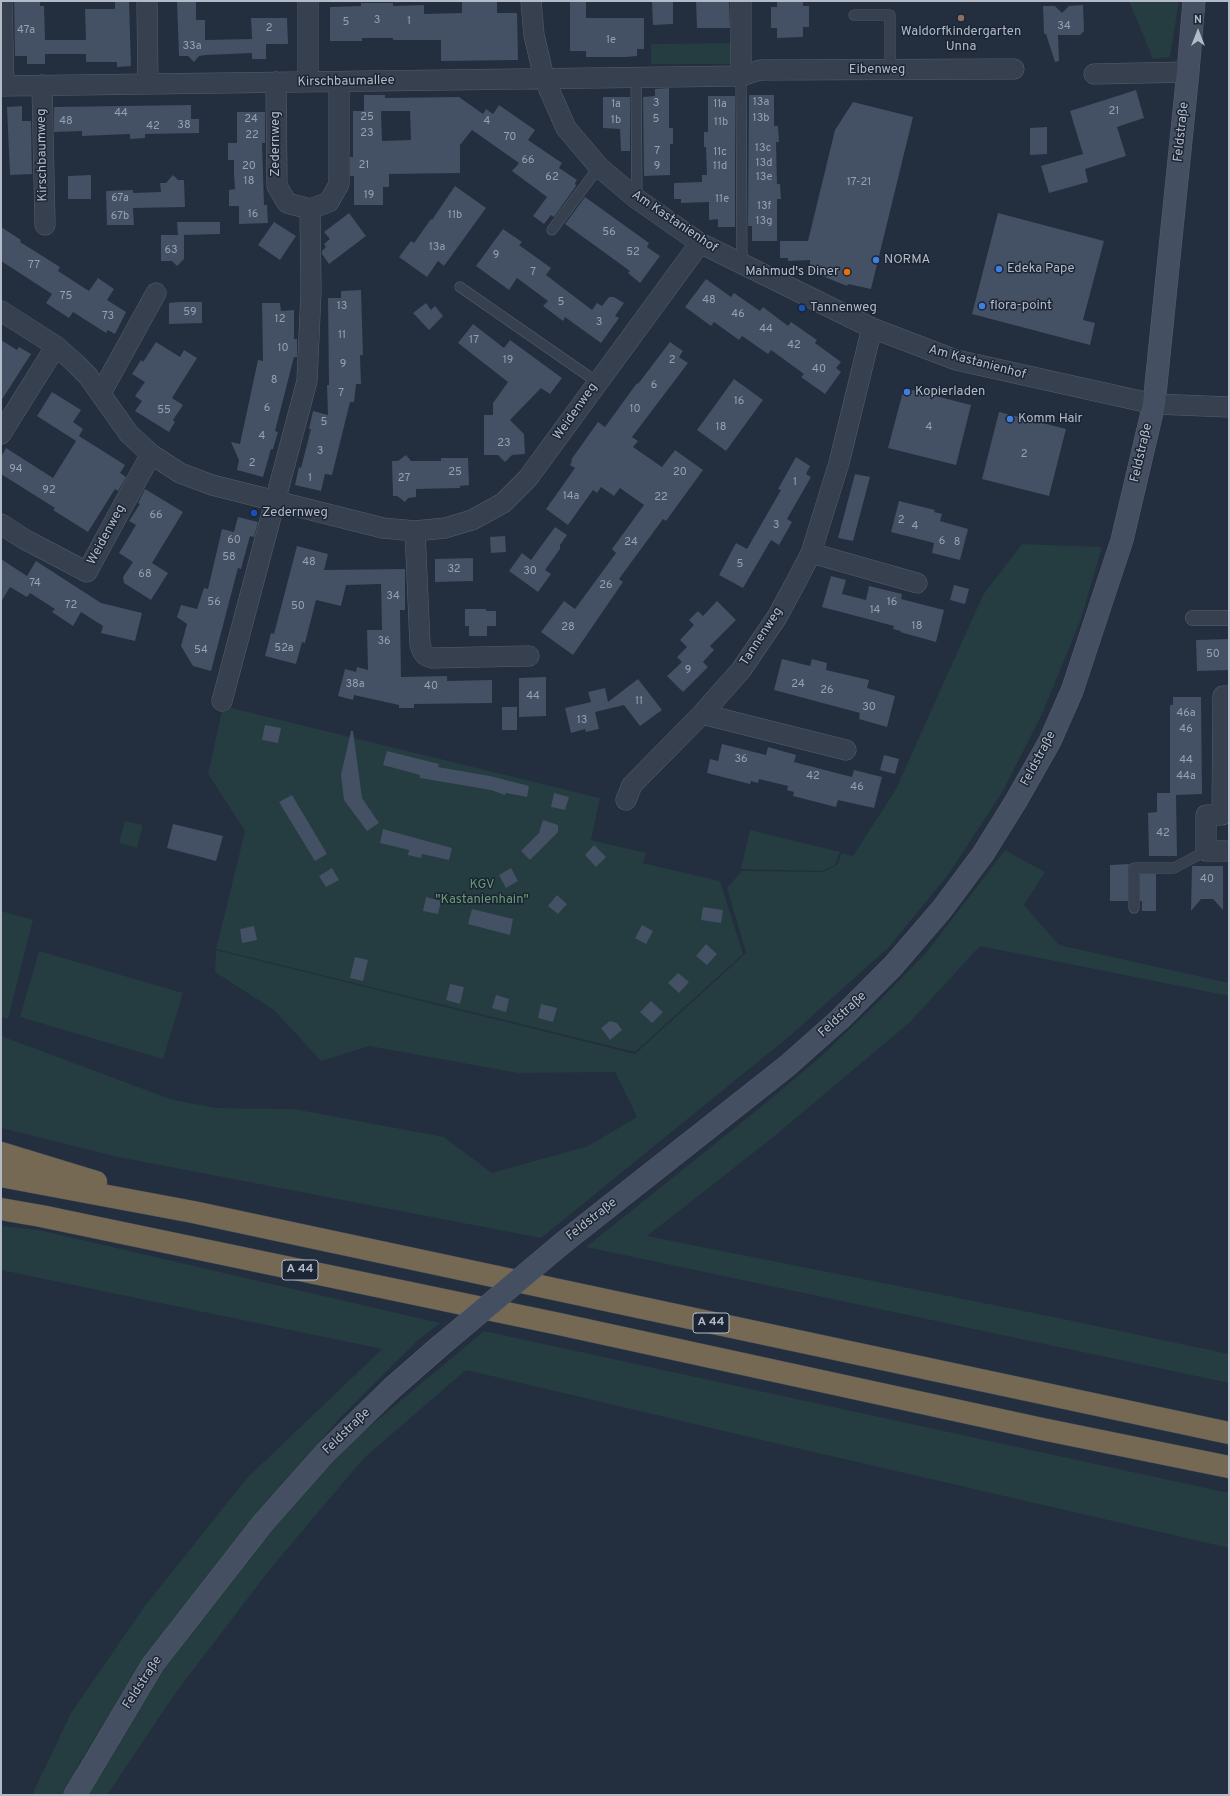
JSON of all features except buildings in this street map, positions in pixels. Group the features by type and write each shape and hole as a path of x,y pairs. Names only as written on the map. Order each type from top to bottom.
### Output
{"highway":[{"path":"1,1153 193,1212"},
{"name":"A 44","path":"1,1176 193,1212 1229,1433"},
{"name":"A 44","path":"1,1209 551,1322 1229,1467"},
{"path":"1,1213 41,1216"}],"main road":[{"name":"Feldstraße","path":"75,1795 153,1664 264,1523 325,1453 440,1346 564,1242 787,1066 840,1019 898,960 942,909 983,854 1016,801 1050,741 1072,691 1122,540 1154,404 1194,1"}],"street":[{"name":"Kirschbaumallee","path":"2,1 2,86 544,78"},
{"path":"147,1 148,84"},
{"path":"308,1 308,82"},
{"name":"Am Kastanienhof","path":"531,1 534,35 544,78 566,128 599,167 636,199 700,243 872,328 956,360 1154,404 1229,407"},
{"path":"741,1 741,76"},
{"name":"Eibenweg","path":"544,78 741,76 760,70 1014,69"},
{"path":"1094,74 1188,72"},
{"name":"Zedernweg","path":"276,82 277,186 287,203 310,209"},
{"path":"222,701 307,381 311,292 310,209 329,202 339,184 339,82"},
{"name":"Kirschbaumweg","path":"42,85 45,225"},
{"name":"Weidenweg","path":"1,311 56,346 88,376 129,434 151,454 180,474 212,485 383,528 415,531 446,528 472,520 503,503 528,478 700,243"},
{"path":"101,393 156,293"},
{"name":"Tannenweg","path":"626,800 632,785 702,714 741,670 777,617 811,553 839,463 872,328"},
{"path":"1,434 56,346"},
{"name":"Weidenweg","path":"1,524 87,572 151,454"},
{"path":"415,531 420,644 421,651 425,656 432,658 529,656"},
{"path":"811,553 918,582"},
{"path":"1193,618 1229,618"},
{"path":"1229,696 1223,696 1226,738 1222,815 1206,815 1206,851 1229,851"},
{"path":"702,714 846,750"}],"lane":[{"path":"854,15 890,15 890,70"},
{"path":"741,76 742,264"},
{"path":"636,77 636,199"},
{"path":"552,230 599,167"},
{"path":"460,287 597,382"},
{"path":"1134,908 1134,868 1174,868 1206,851"}],"green space":[{"path":"1129,1 1179,1 1170,57 1153,59"},
{"path":"734,43 734,64 651,64 651,44"},
{"path":"1022,544 1102,547 1081,619 1042,714 1003,791 948,875 889,947 791,1035 541,1238 118,1157 1,1128 1,1036 173,1100 217,1108 294,1109 444,1137 492,1173 588,1146 637,1117 615,1072 518,1073 369,1046 321,1061 274,1010 215,972 216,950 635,1054 746,953 727,888 742,871 822,872 837,865 842,853 853,856 896,789 983,595"},
{"name":"KGV \"Kastanienhain\"","path":"223,706 600,798 591,840 646,853 643,863 720,881 743,954 635,1052 216,949 245,831 208,774"},
{"path":"125,821 143,825 137,848 119,843"},
{"path":"750,830 840,852 835,865 822,871 741,869"},
{"path":"1005,850 1045,872 1024,905 1059,945 1229,983 1229,996 980,946 909,1023 771,1139 647,1236 1049,1316 1229,1354 1229,1383 586,1247 757,1110 818,1059 874,1006 926,953"},
{"path":"1,911 33,920 8,1019 1,1017"},
{"path":"39,951 183,993 163,1059 20,1017"},
{"path":"1,1226 39,1230 440,1323 417,1341 340,1418 260,1509 147,1653 80,1762 63,1795 32,1795 71,1713 144,1607 247,1478 382,1349 1,1270"},
{"path":"484,1331 1229,1493 1229,1548 466,1370 364,1458 271,1568 177,1691 107,1795 87,1795 161,1667 267,1531 356,1438"}],"place":[{"name":"Waldorfkindergarten Unna","path":"961,18"},
{"name":"NORMA","path":"876,260"},
{"name":"Edeka Pape","path":"999,269"},
{"name":"Mahmud's Diner","path":"847,272"},
{"name":"flora-point","path":"982,306"},
{"name":"Tannenweg","path":"802,308"},
{"name":"Kopierladen","path":"907,392"},
{"name":"Komm Hair","path":"1010,419"},
{"name":"Zedernweg","path":"254,513"}]}
